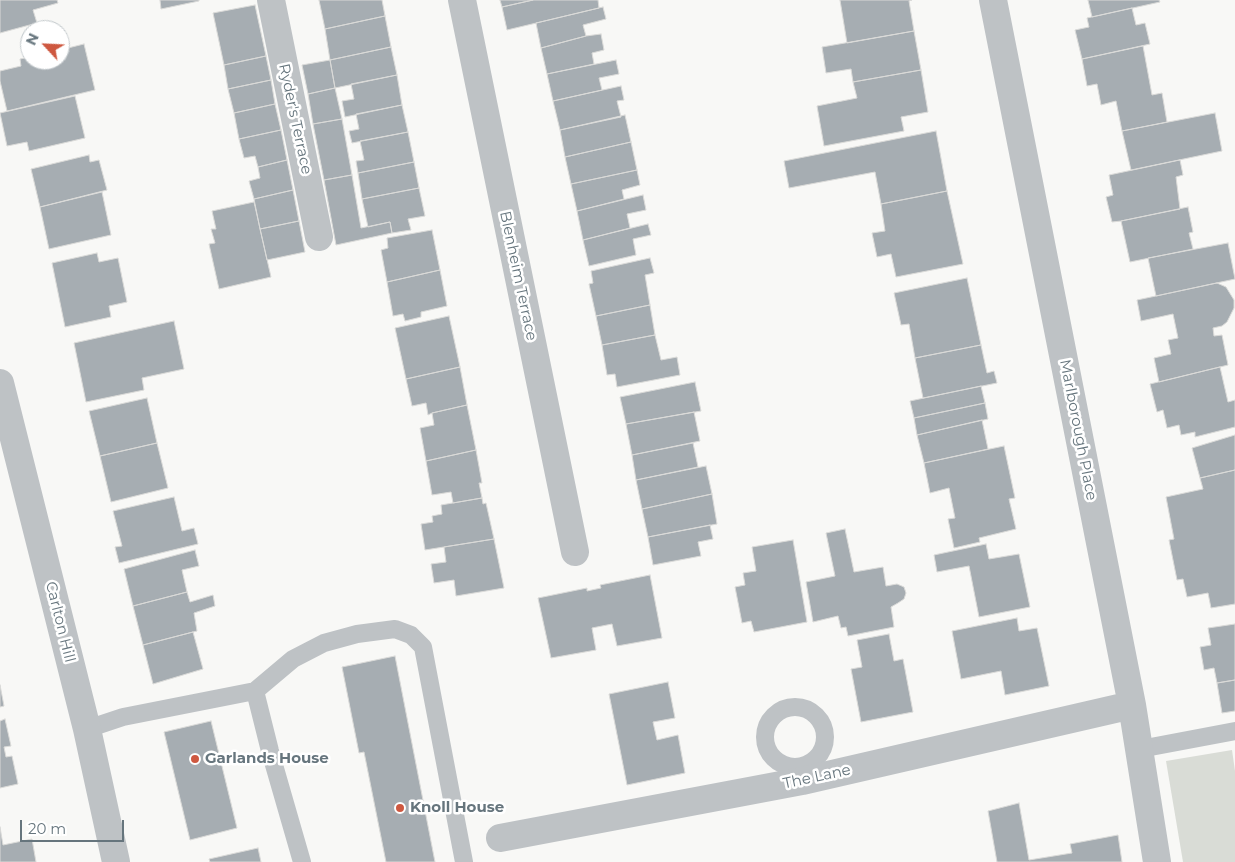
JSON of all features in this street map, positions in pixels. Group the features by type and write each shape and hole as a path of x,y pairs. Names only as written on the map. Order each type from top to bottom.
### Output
{"street":[{"name":"Ryder's Terrace","path":"271,0 319,237"},
{"name":"Blenheim Terrace","path":"462,0 575,552"},
{"name":"Marlborough Place","path":"993,0 1132,705 1157,862"},
{"name":"Carlton Hill","path":"0,383 87,729 116,862"},
{"name":"The Lane","path":"500,838 1132,705"}],"lane":[{"path":"87,729 123,717 255,691 293,659 324,643 357,634 394,629 411,635 423,647 464,862"},
{"path":"255,691 302,862"},
{"path":"1140,749 1235,731"}],"shaded area":[{"path":"1232,750 1235,771 1235,862 1183,862 1166,761"}],"building":[{"path":"0,0 57,0 58,3 33,10 36,20 20,20 20,28 0,33"},
{"path":"160,0 199,0 199,1 161,9"},
{"path":"319,0 382,0 385,16 325,29"},
{"path":"500,0 533,0 502,7"},
{"path":"533,0 598,0 599,8 507,30 502,7"},
{"path":"840,0 912,0 909,1 914,31 847,43"},
{"path":"1088,0 1159,0 1160,2 1092,17"},
{"path":"255,5 266,56 224,65 213,13"},
{"path":"603,7 606,19 583,25 586,36 541,48 536,23"},
{"path":"1132,8 1136,25 1145,23 1150,44 1082,59 1075,30 1089,27 1087,18"},
{"path":"385,16 391,47 330,60 325,29"},
{"path":"914,31 921,70 853,82 851,69 826,73 822,47"},
{"path":"601,34 604,50 592,53 594,64 547,74 541,48"},
{"path":"84,44 95,90 7,111 0,81 0,71 20,66 20,70 70,70 70,48"},
{"path":"1143,46 1152,95 1162,93 1167,122 1122,131 1116,101 1101,105 1097,84 1087,86 1082,59"},
{"path":"391,47 397,75 335,88 330,60"},
{"path":"266,56 271,80 228,89 224,65"},
{"path":"330,60 335,88 308,94 302,65"},
{"path":"616,60 619,74 599,78 602,90 553,101 547,74"},
{"path":"921,70 928,112 901,117 904,131 824,146 817,106 857,98 853,82"},
{"path":"397,75 402,105 345,117 342,101 354,99 351,84"},
{"path":"271,80 275,104 234,113 228,89"},
{"path":"621,86 624,100 617,101 621,117 560,130 553,101"},
{"path":"335,88 342,119 313,124 308,94"},
{"path":"75,96 85,138 29,151 27,142 7,146 0,113"},
{"path":"275,104 281,130 239,139 234,113"},
{"path":"402,105 408,132 352,143 349,131 359,129 356,114"},
{"path":"1215,113 1222,151 1131,170 1122,131"},
{"path":"625,115 631,142 565,157 560,130"},
{"path":"342,119 352,175 324,180 313,124"},
{"path":"281,130 287,160 258,167 255,156 244,158 239,139"},
{"path":"936,131 947,191 881,204 875,172 789,188 784,161"},
{"path":"408,132 414,162 358,173 356,161 364,160 360,141"},
{"path":"631,142 637,170 571,184 565,157"},
{"path":"89,155 90,162 99,160 107,190 40,207 31,169"},
{"path":"287,160 293,190 254,199 249,181 260,178 258,167"},
{"path":"1180,160 1183,175 1176,177 1180,209 1112,222 1106,197 1113,195 1109,175"},
{"path":"414,162 419,188 362,199 358,173"},
{"path":"637,170 640,185 622,190 624,199 577,211 571,184"},
{"path":"352,175 361,228 390,222 392,233 336,245 324,180"},
{"path":"419,188 425,216 408,219 411,230 392,233 390,222 368,227 362,199"},
{"path":"293,190 299,221 260,229 254,199"},
{"path":"947,191 963,264 896,277 891,254 877,257 872,233 885,231 881,204"},
{"path":"102,192 111,235 49,249 40,207"},
{"path":"643,195 646,210 627,214 630,228 583,240 577,211"},
{"path":"254,202 271,277 219,289 209,244 215,243 211,229 216,229 212,211"},
{"path":"1188,207 1193,232 1189,233 1193,249 1130,262 1121,221"},
{"path":"299,221 305,252 267,260 260,229"},
{"path":"648,224 651,235 633,239 636,255 589,266 583,240"},
{"path":"432,230 440,270 387,282 381,250 388,248 387,238"},
{"path":"1228,243 1235,279 1156,296 1148,258"},
{"path":"97,253 99,262 118,258 127,302 109,306 111,317 65,327 52,263"},
{"path":"650,258 654,273 645,275 650,305 596,316 589,284 593,283 591,271"},
{"path":"440,270 447,306 421,312 421,317 405,321 403,314 393,316 387,282"},
{"path":"967,278 981,345 915,358 909,324 901,325 894,293"},
{"path":"1217,283 1226,287 1234,300 1234,308 1227,322 1222,326 1213,328 1214,336 1222,335 1228,365 1159,382 1154,358 1171,354 1168,340 1178,338 1173,314 1141,321 1137,300"},
{"path":"650,305 655,335 602,345 596,316"},
{"path":"449,316 460,367 406,379 395,328"},
{"path":"174,321 184,369 142,378 144,390 86,402 74,343"},
{"path":"655,335 661,360 677,357 680,375 617,387 615,374 607,375 602,345"},
{"path":"981,345 987,373 994,371 997,383 923,398 915,358"},
{"path":"460,367 467,405 428,415 426,403 412,406 406,379"},
{"path":"1220,367 1228,402 1235,400 1235,427 1195,437 1195,432 1181,435 1179,425 1167,428 1163,410 1157,412 1150,384"},
{"path":"695,382 701,411 626,424 620,397"},
{"path":"981,386 985,403 914,418 910,401"},
{"path":"147,398 157,443 100,456 89,411"},
{"path":"985,403 988,419 917,435 914,418"},
{"path":"467,405 476,450 426,461 420,428 434,425 432,413"},
{"path":"694,412 700,441 632,455 626,424"},
{"path":"982,420 988,449 924,463 917,435"},
{"path":"1235,435 1235,470 1200,478 1192,448"},
{"path":"157,443 168,488 111,502 100,456"},
{"path":"693,443 698,467 636,480 632,455"},
{"path":"1004,446 1015,498 1009,499 1016,529 979,538 980,542 954,548 948,519 955,518 949,488 930,493 924,463"},
{"path":"476,450 482,483 479,483 482,498 453,503 451,492 432,495 426,461"},
{"path":"706,466 712,494 642,509 636,480"},
{"path":"1235,470 1235,604 1211,608 1208,593 1187,597 1183,579 1177,580 1169,540 1174,539 1166,497 1203,489 1200,478"},
{"path":"712,494 717,524 648,537 642,509"},
{"path":"174,497 182,531 194,528 198,544 119,563 115,547 122,546 113,511"},
{"path":"482,498 483,504 486,503 494,539 425,550 421,524 433,522 432,516 442,514 441,505"},
{"path":"710,525 713,539 698,542 701,556 653,565 648,537"},
{"path":"845,529 854,572 883,567 886,586 897,584 904,587 906,593 904,599 891,607 894,627 848,636 846,627 841,628 838,616 813,622 806,582 835,576 826,533"},
{"path":"494,539 504,588 456,596 454,580 434,583 431,564 446,562 444,547"},
{"path":"793,540 807,622 754,632 751,621 742,623 735,587 745,585 743,573 756,571 752,547"},
{"path":"986,544 989,559 1019,554 1030,607 979,617 969,566 937,572 934,555"},
{"path":"195,550 199,566 182,570 187,592 133,606 124,569"},
{"path":"650,575 662,638 617,646 612,624 592,628 596,650 551,658 538,598 587,588 587,591 601,588 600,585"},
{"path":"187,592 190,602 213,595 215,606 194,613 197,631 143,645 133,606"},
{"path":"1017,618 1019,631 1037,628 1049,686 1005,695 1001,671 961,679 952,631"},
{"path":"1235,624 1235,680 1217,683 1214,668 1204,670 1200,647 1211,645 1208,628"},
{"path":"193,632 203,669 153,684 143,645"},
{"path":"889,634 894,661 903,659 913,712 861,722 851,669 862,667 857,640"},
{"name":"Knoll House","path":"395,656 435,862 386,862 364,752 359,753 342,667"},
{"path":"1235,680 1235,711 1222,713 1217,683"},
{"path":"668,682 675,718 653,722 657,740 678,735 685,773 627,785 609,694"},
{"path":"0,685 4,706 0,707"},
{"path":"5,719 11,746 4,747 6,757 12,756 18,784 0,788 0,721"},
{"name":"Garlands House","path":"211,721 237,828 190,840 164,732"},
{"path":"1019,803 1029,860 1072,853 1070,844 1118,835 1122,862 997,862 988,811"},
{"path":"0,827 3,845 32,839 36,862 0,862"},
{"path":"258,848 261,862 210,862 209,859"}],"place":[{"name":"Garlands House","path":"195,759"},
{"name":"Knoll House","path":"400,808"}]}
